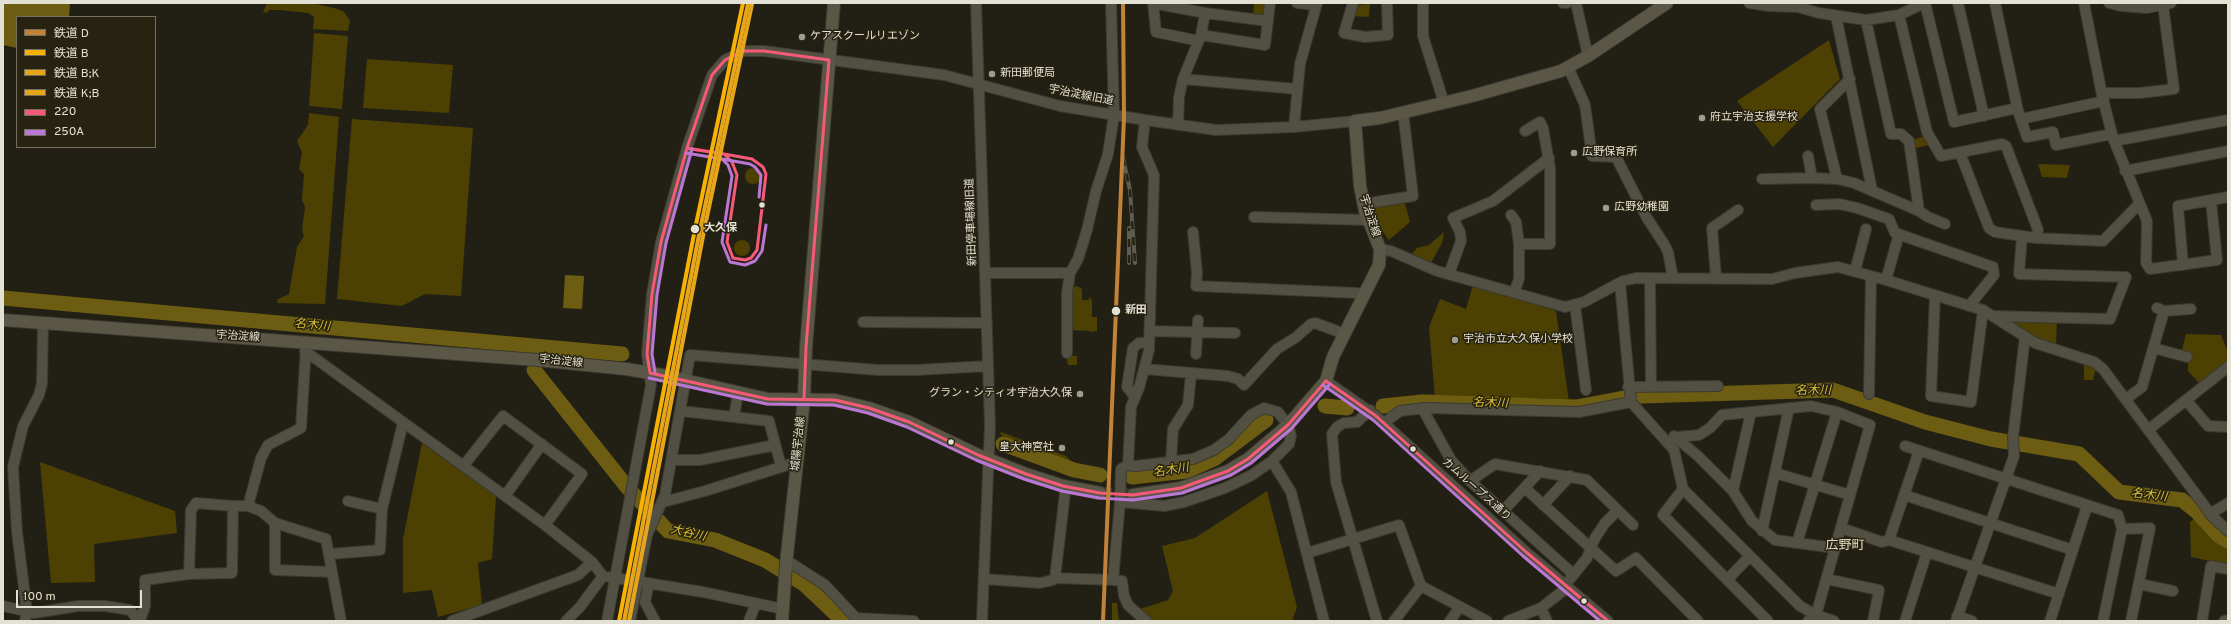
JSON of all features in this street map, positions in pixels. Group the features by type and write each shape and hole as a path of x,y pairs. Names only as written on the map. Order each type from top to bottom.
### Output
{"main road":[{"name":"城陽宇治線","path":"783,615 786,562 804,399 805,365 834,3"},
{"path":"1356,121 1444,103 1546,76 1568,67 1588,56 1667,3"},
{"name":"宇治淀線","path":"1133,495 1181,488 1228,471 1248,459 1288,425 1326,381 1334,357 1379,265 1380,249 1363,204 1360,186 1356,121"},
{"name":"宇治淀線","path":"3,320 43,322 306,347 537,360 650,373 686,379 738,393 768,398 835,400 869,408 931,432 989,460 1063,486 1100,493"}],"street":[{"name":"新田停車場線旧道","path":"976,3 985,273 1070,273"},
{"path":"1067,353 1067,293 1070,273 1078,259 1087,230 1096,191 1108,154 1114,115 1114,30 1111,3"},
{"path":"1268,21 1205,13 1153,3 1156,32 1265,44 1268,21 1270,3"},
{"path":"1294,127 1297,89 1303,46 1316,4 1297,3"},
{"path":"1353,3 1344,32 1366,37 1388,35 1387,3"},
{"path":"1423,3 1423,36 1444,103"},
{"path":"1576,3 1588,56"},
{"path":"1750,3 1769,6 1798,7 1836,16 1866,20 1899,16 1924,3 1954,122 2017,108"},
{"path":"1958,3 1984,116"},
{"path":"1995,3 2017,108 2027,137 2053,132 2056,145 2228,120"},
{"path":"2084,3 2103,97 2113,137 2125,171 2147,221 2146,263 2150,269 2216,260 2211,201"},
{"path":"2021,119 2103,97 2174,88 2167,4 2147,8 2109,3"},
{"path":"1178,125 1179,97 1183,80 1200,38 1205,13"},
{"path":"1836,16 1872,190"},
{"path":"1899,16 1927,132 1941,156 2002,144 2006,146 2038,230 2036,238"},
{"path":"1866,20 1891,134 1901,134 1909,141 1920,211"},
{"name":"宇治淀線旧道","path":"607,621 651,385 647,354 652,294 661,242 687,148 712,75 724,60 743,51 764,50 944,75 979,86 1060,106 1216,130 1294,127 1356,121"},
{"path":"1568,67 1585,105 1592,156 1616,157 1647,218 1668,252 1672,278"},
{"path":"1837,179 1820,109 1850,79"},
{"path":"1183,80 1297,89"},
{"path":"1363,204 1413,196 1403,112"},
{"path":"1128,465 1131,407 1144,369 1149,342 1154,175 1142,148 1144,120"},
{"path":"1519,244 1550,244 1549,158 1540,122 1525,131"},
{"path":"2125,171 2228,151"},
{"path":"1960,152 1990,228 1995,232 2036,238 2103,241 2139,204"},
{"path":"1808,156 1812,178"},
{"path":"1449,274 1461,241 1460,232 1453,218 1493,201 1549,158"},
{"path":"1762,179 1837,179 1872,190 1920,211 1928,217 1945,224"},
{"path":"2183,265 2178,206 2228,197"},
{"path":"1816,206 1839,204 1857,208 1888,219 1891,228 1900,234 1993,267 1994,275 1969,306"},
{"path":"1716,277 1712,228 1738,210"},
{"path":"1511,215 1516,222 1519,244 1519,279 1514,293"},
{"path":"1254,217 1369,220"},
{"path":"1855,271 1866,230"},
{"path":"1193,232 1198,273 1196,286 1357,293 1363,295"},
{"path":"1886,280 1900,234"},
{"path":"1994,316 2110,319 2126,277 2019,274 2022,236"},
{"path":"1380,249 1391,251 1449,274 1555,305 1575,306 1620,283 1636,278 1716,277 1772,279 1795,273 1838,267 1983,310 2035,343 2094,362 2103,369 2210,514 2228,531"},
{"path":"982,621 989,460 985,273"},
{"path":"1869,394 1871,276"},
{"path":"1650,278 1650,387"},
{"path":"1620,283 1630,402 1674,450 1683,489 1812,618 1834,621"},
{"path":"1935,295 1930,396 1971,402 1983,310"},
{"path":"1575,306 1586,390"},
{"path":"2126,399 2142,388 2153,348 2161,310 2191,309"},
{"path":"1196,354 1198,320"},
{"path":"26,616 13,467 23,426 39,395 42,383 43,322"},
{"path":"863,322 987,323"},
{"path":"1144,369 1228,376 1238,379 1244,385 1277,349 1295,338 1311,324 1315,323 1345,334"},
{"path":"1149,331 1235,333"},
{"path":"1972,621 1957,619 2014,456 2013,436 2025,337"},
{"path":"1135,397 1128,387 1133,348 1139,343 1149,342"},
{"path":"306,347 403,423 464,465 545,525 592,562 603,576 703,592 756,604 783,615"},
{"path":"248,506 260,458 268,445 276,439 294,433 301,428 306,347"},
{"path":"2153,348 2187,358"},
{"path":"630,621 647,535 663,502 681,411 690,355 805,365 916,370 988,366"},
{"path":"2148,430 2228,367"},
{"path":"1171,462 1173,429 1188,405 1191,374"},
{"name":"カムループス通り","path":"1326,381 1370,410 1566,586 1608,621"},
{"path":"1628,388 1718,386"},
{"path":"734,417 738,393"},
{"path":"2186,400 2208,426 2226,425"},
{"path":"1384,423 1400,411 1422,408 1544,409 1579,412 1630,402"},
{"path":"1660,433 1677,436 1699,435 1710,428 1722,415 1811,406 1837,412 1870,425 1826,579 1812,618"},
{"path":"1422,408 1451,460 1470,481 1573,574"},
{"path":"1762,531 1789,408"},
{"path":"1112,580 1120,502 1121,469 1128,465 1193,459 1214,450 1229,439 1258,410 1271,409 1278,412 1288,425 1291,436 1289,444 1272,461 1252,475 1225,488 1184,502 1150,505 1120,502"},
{"path":"1370,410 1357,422 1344,423 1337,427 1332,434 1336,482 1377,621"},
{"path":"681,411 769,421 781,466"},
{"path":"1733,491 1751,412"},
{"path":"1797,543 1837,412"},
{"path":"464,465 503,416 542,444 582,474 545,525"},
{"path":"330,554 380,550 382,509 403,423"},
{"path":"1677,436 1733,491 1752,522 1762,531 1775,540 1835,548"},
{"path":"505,496 542,444"},
{"path":"672,460 700,460 775,445"},
{"path":"1904,446 2118,516 2122,529 2103,621"},
{"path":"1889,540 1919,451"},
{"path":"1272,461 1291,492 1324,621"},
{"path":"663,502 705,491 797,462"},
{"path":"1470,481 1495,464 1587,480 1633,525"},
{"path":"1503,511 1540,471"},
{"path":"1775,473 1850,495"},
{"path":"1543,505 1570,476"},
{"path":"1525,488 1616,572 1636,558 1698,621"},
{"path":"1683,489 1663,516 1768,621"},
{"path":"1055,578 1065,493"},
{"path":"1904,495 2073,550"},
{"path":"348,501 382,509"},
{"path":"189,574 191,510 196,503 248,506 262,511 275,523 326,539 330,554 341,621"},
{"path":"2210,514 2228,503"},
{"path":"3,606 26,616 34,613 78,606 105,606 130,610 140,621 145,606 145,580 189,574 232,573 233,506"},
{"path":"2050,621 2087,506"},
{"path":"1508,621 1541,608 1566,586 1573,574 1587,558 1605,523 1617,511"},
{"path":"275,523 275,570 332,572"},
{"path":"1307,553 1399,525 1421,586 1459,608 1487,621"},
{"path":"1840,528 1882,542 1889,540 2059,594"},
{"path":"2122,529 2150,528 2131,621"},
{"path":"1905,621 1927,552"},
{"path":"1727,580 1750,556"},
{"path":"452,621 578,575 592,562"},
{"path":"786,562 825,585 856,618 914,621"},
{"path":"2202,621 2211,566 2228,568"},
{"path":"566,621 580,607 603,576"},
{"path":"984,579 1040,583 1053,580 1055,578 1122,581 1124,596 1128,605 1146,621"},
{"path":"1826,579 1879,590 1873,621"},
{"path":"649,583 645,602 655,621"},
{"path":"2139,584 2173,591"},
{"path":"1394,621 1421,586"},
{"path":"749,621 756,604"},
{"path":"1450,621 1459,608"},
{"path":"1541,608 1547,621"},
{"path":"2224,621 2228,620"}],"shaded area":[{"path":"3,3 70,3 69,16 16,16 16,48 3,45"},
{"path":"267,3 311,3 343,11 350,20 348,31 313,29 314,17 308,13 280,10 269,10 267,13 263,12"},
{"path":"1254,3 1268,3 1266,18 1253,17"},
{"path":"1370,4 1369,17 1352,16 1357,5"},
{"path":"314,33 348,36 342,109 309,106"},
{"path":"1829,40 1840,79 1773,147 1737,101"},
{"path":"367,59 453,65 449,113 363,108"},
{"path":"309,113 339,117 325,304 277,303 278,299 289,294 297,247 304,236 302,230 305,207 302,200 304,174 299,169 302,153 297,141 308,125"},
{"path":"352,119 473,128 461,296 425,294 402,306 337,299"},
{"path":"1927,135 1933,144 1911,149 1910,141"},
{"path":"2038,164 2070,165 2067,178 2042,177"},
{"path":"753,168 759,170 761,176 759,182 753,184 747,182 745,176 747,170"},
{"path":"1404,200 1410,222 1389,240 1380,228 1371,207"},
{"path":"1444,232 1442,243 1431,263 1411,255 1417,248 1429,245"},
{"path":"739,240 745,240 750,245 748,254 745,256 739,256 734,251 734,245"},
{"path":"565,275 584,276 582,309 563,308"},
{"path":"1473,285 1556,311 1569,402 1544,398 1435,398 1429,327 1440,299 1466,309"},
{"path":"1077,286 1082,289 1082,300 1088,300 1090,297 1092,300 1092,317 1097,317 1097,331 1090,332 1069,330 1071,288"},
{"path":"2015,319 2057,320 2056,345 2036,338 2014,324"},
{"path":"2186,334 2221,335 2228,352 2228,364 2201,385 2188,371 2188,361 2191,357 2189,352 2182,350"},
{"path":"1066,356 1077,356 1077,365 1068,365"},
{"path":"2084,362 2096,368 2093,380 2084,380"},
{"path":"1001,432 1066,456 1074,464 1005,441 1005,437 1000,434"},
{"path":"422,443 496,496 492,559 478,563 482,605 438,617 432,590 403,593 403,539"},
{"path":"40,462 175,511 177,533 94,544 95,582 51,583"},
{"path":"1267,491 1297,607 1292,621 1146,621 1140,609 1168,600 1173,591 1162,546 1195,538"},
{"path":"2197,516 2217,539 2228,546 2228,565 2191,557 2190,522"},
{"path":"1112,603 1117,603 1119,621 1112,621"}],"waterway":[{"name":"名木川","path":"3,298 622,354"},
{"name":"大谷川","path":"534,370 627,487 668,531 715,540 765,560 804,584 843,621"},
{"name":"名木川","path":"1383,406 1422,402 1576,407 1641,396 1833,390 1925,422 1991,439 2079,454 2119,492 2182,500 2197,512 2219,536 2228,541"},
{"name":"名木川","path":"1325,406 1347,408"},
{"name":"名木川","path":"1132,477 1187,471 1214,459 1266,420"},
{"name":"名木川","path":"1003,444 1074,470 1100,475"}],"tunnel":[{"path":"1100,493 1133,495"}],"railway":[{"path":"1123,158 1130,190 1135,263"},
{"path":"1129,228 1129,263"}],"rail line":[{"name":"B","path":"619,621 695,229 743,3"},
{"name":"D","path":"1103,621 1124,117 1123,3"},
{"name":"B;K","path":"624,621 700,230 748,4"},
{"name":"K;B","path":"629,621 704,231 752,4"}],"transit line":[{"name":"220","path":"804,399 806,347 829,60 764,51 743,51 725,60 712,75 687,148 661,242 652,294 647,354 650,373 768,399 835,400 869,408 909,422 978,455 1026,474 1063,486 1100,493 1133,495 1181,488 1228,471 1248,459 1288,425 1326,381"},
{"name":"220","path":"687,148 724,154 697,150 687,148"},
{"name":"250A","path":"655,372 652,354 657,295 666,243 692,149"},
{"name":"250A","path":"686,153 722,159 728,165 732,176 722,242 730,262 745,265 755,261 762,251 766,225"},
{"name":"220","path":"724,154 752,159 763,167 766,174 757,250 751,258 745,260 733,258 727,242 737,175 732,162 724,154"},
{"name":"250A","path":"711,157 750,164 755,167 761,175 759,197"},
{"name":"250A","path":"649,378 767,404 834,405 868,413 907,427 976,460 1024,479 1062,491 1099,498 1133,500 1182,493 1231,475 1251,463 1291,429 1330,384"},
{"name":"220","path":"1326,381 1376,416 1526,552 1608,621"},
{"name":"250A","path":"1323,385 1373,420 1523,556 1600,621"}],"place":[{"name":"ケアスクールリエゾン","path":"802,37"},
{"name":"新田郵便局","path":"992,74"},
{"name":"府立宇治支援学校","path":"1702,118"},
{"name":"広野保育所","path":"1574,153"},
{"name":"広野幼稚園","path":"1606,208"},
{"name":"大久保","path":"695,229"},
{"name":"新田","path":"1116,311"},
{"name":"宇治市立大久保小学校","path":"1455,340"},
{"name":"グラン・シティオ宇治大久保","path":"1080,394"},
{"name":"皇大神宮社","path":"1062,448"}],"district":[{"name":"広野町","path":"1845,546"}]}
